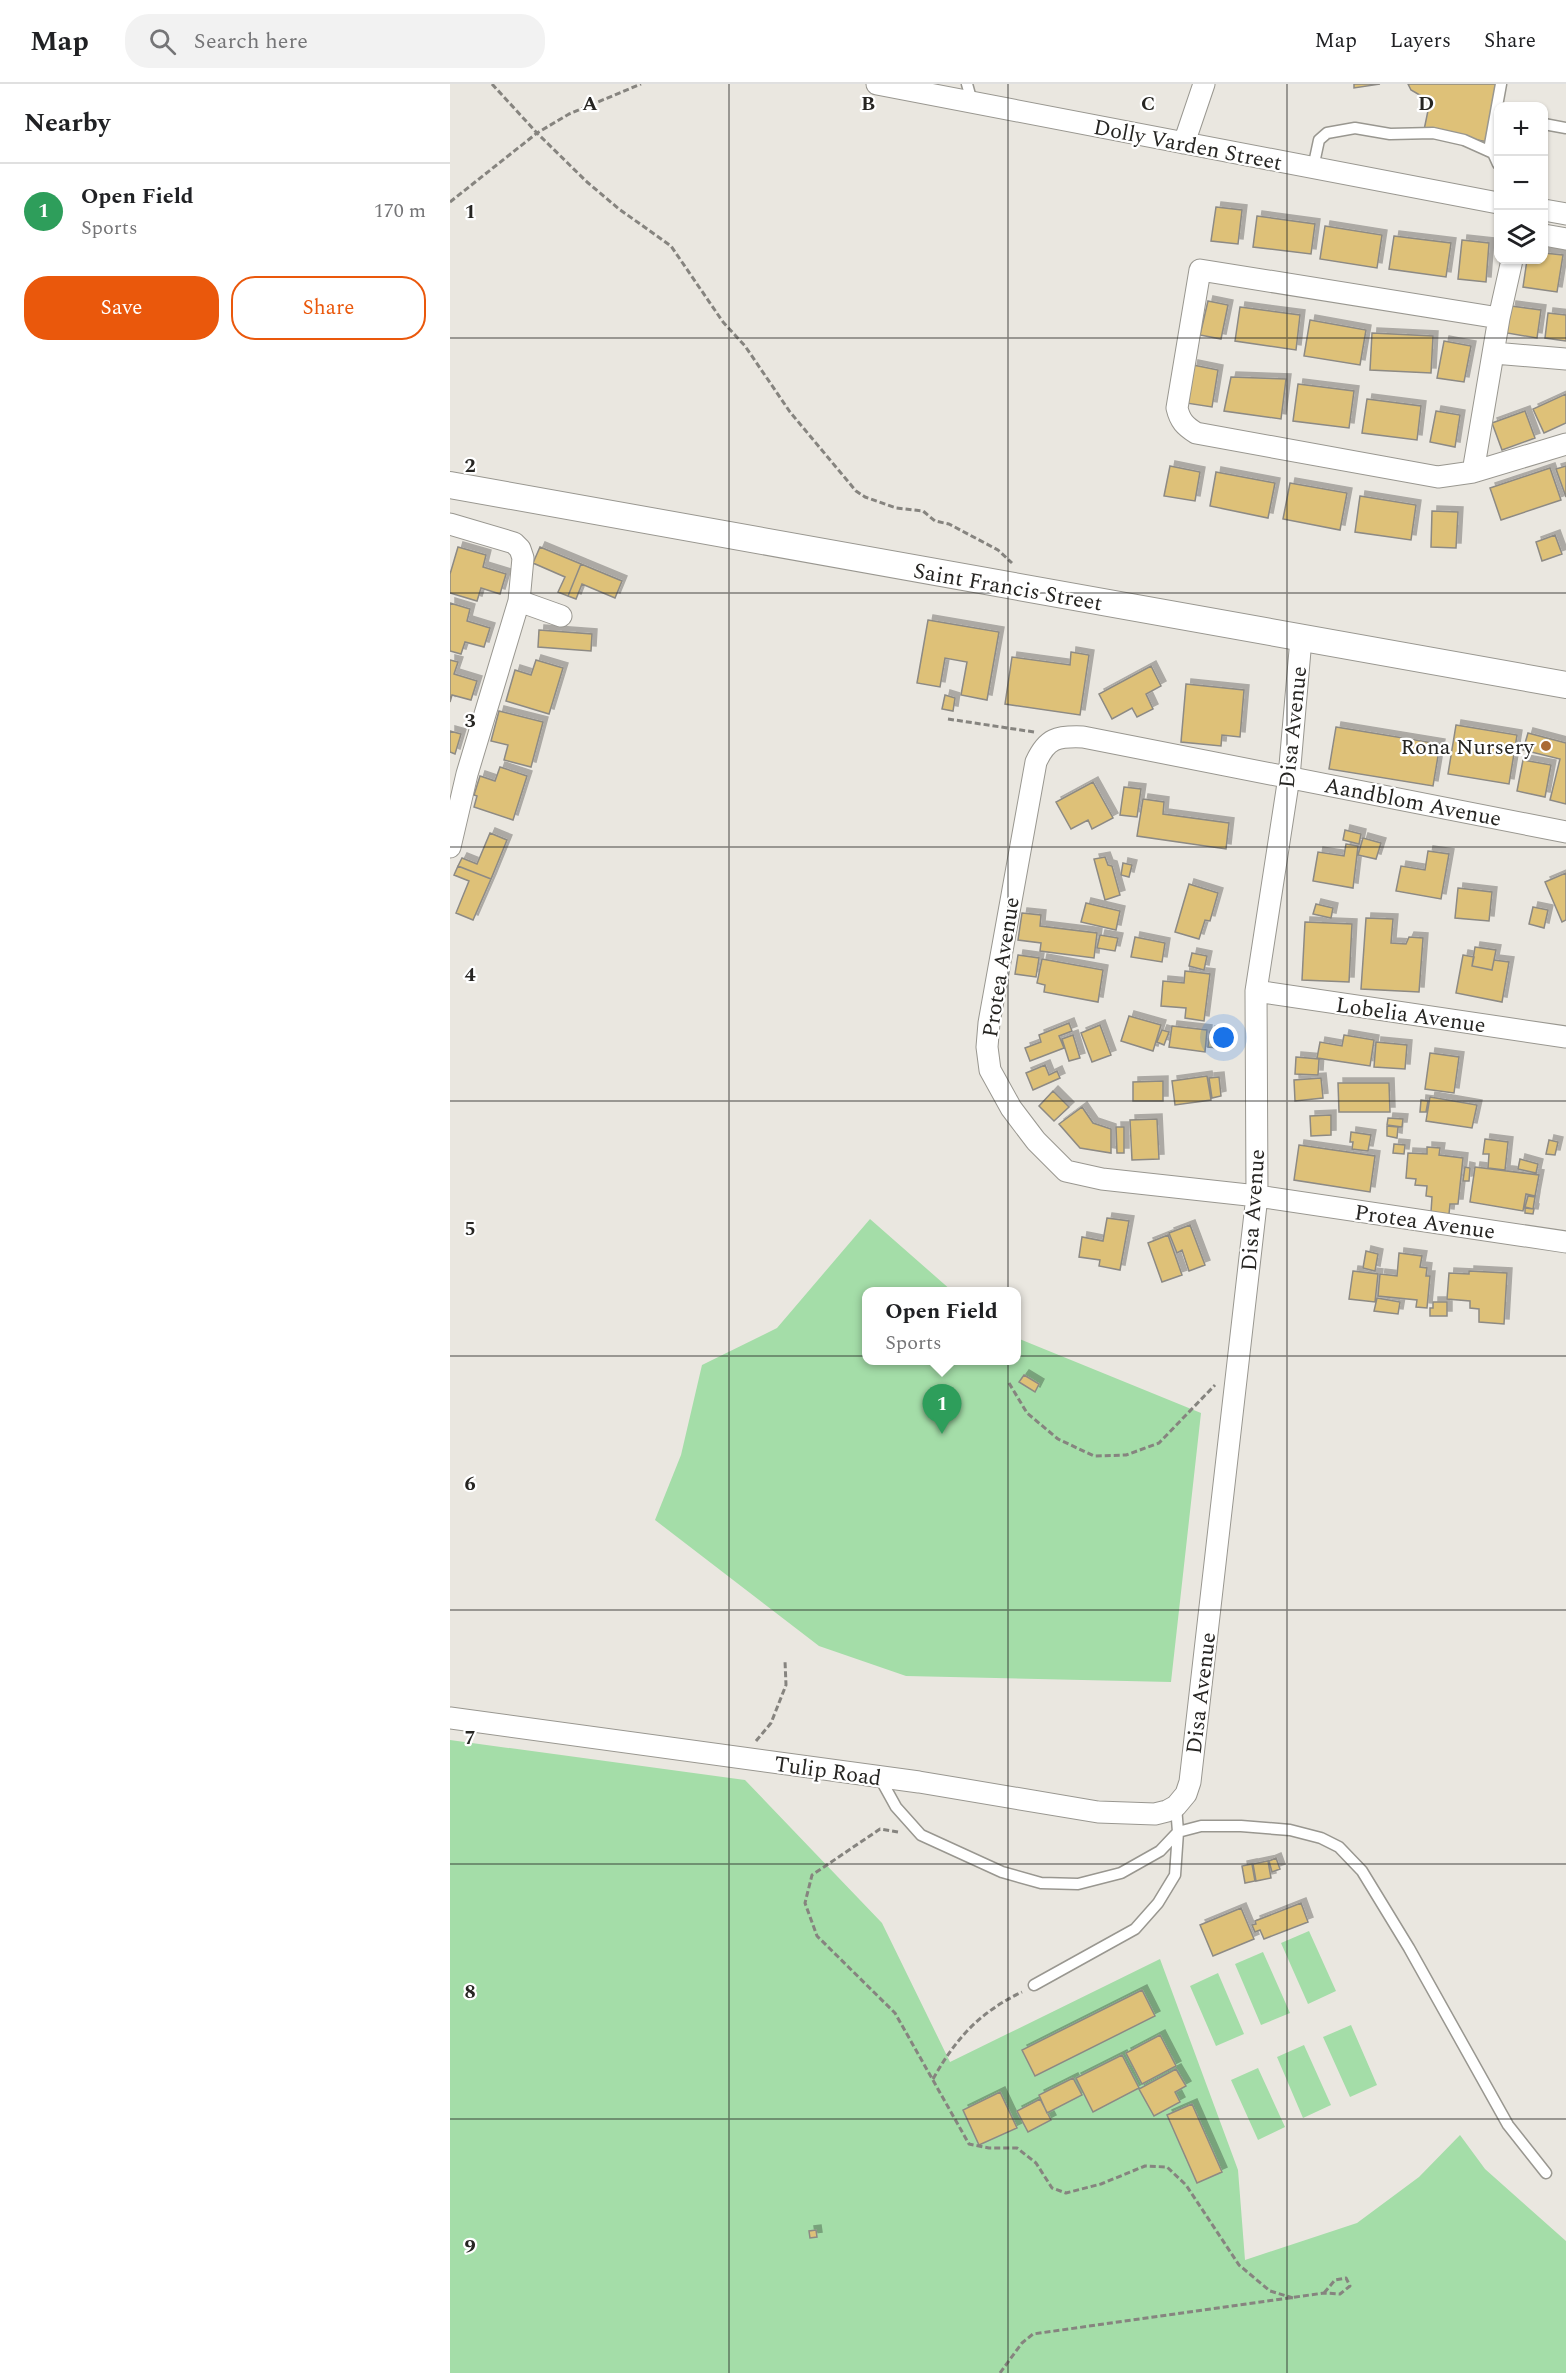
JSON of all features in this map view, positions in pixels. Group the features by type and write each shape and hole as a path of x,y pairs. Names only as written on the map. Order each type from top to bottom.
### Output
{"street":[{"name":"Dolly Varden Street","path":"877,84 969,93 1184,143 1494,202"},
{"path":"1184,143 1203,84"},
{"path":"1548,211 1566,214"},
{"path":"1548,236 1566,239"},
{"path":"1473,472 1499,318 1511,264"},
{"path":"1499,318 1200,270 1197,299 1177,408 1184,425 1196,433 1438,477 1473,472 1566,444"},
{"path":"1494,353 1566,359"},
{"name":"Saint Francis Street","path":"450,485 1566,685"},
{"path":"450,524 514,543 520,549 524,563 519,601 467,774 450,847"},
{"path":"519,601 561,616"},
{"name":"Disa Avenue","path":"1176,1806 1186,1794 1190,1782 1257,1196 1256,991 1288,777 1301,639"},
{"name":"Aandblom Avenue","path":"1074,737 1566,832"},
{"name":"Protea Avenue","path":"1074,737 1044,746 1036,762 989,1023 987,1047 990,1070 1011,1108 1036,1141 1066,1171 1102,1179 1257,1196 1566,1242"},
{"name":"Lobelia Avenue","path":"1256,991 1566,1037"},
{"name":"Tulip Road","path":"450,1718 880,1777 1098,1812 1155,1814 1176,1806"}],"lane":[{"path":"1499,102 1501,84"},
{"path":"1548,125 1566,128"},
{"path":"1313,168 1318,140 1327,133 1355,128 1390,134 1433,133 1464,140 1489,150 1494,156"},
{"path":"1489,150 1494,130"},
{"path":"880,1777 896,1807 921,1835 1002,1872 1041,1883 1078,1884 1121,1873 1160,1851 1178,1832 1201,1826 1290,1830 1321,1838 1339,1847 1362,1871 1409,1948 1508,2125 1546,2173"},
{"path":"1034,1985 1135,1929 1158,1903 1175,1875 1178,1832 1176,1806"}],"path":[{"path":"492,84 587,182 619,209 671,246 723,322 745,346 805,432 856,491 865,497 896,508 923,511 935,521 948,524 998,550 1012,562 1015,572"},
{"path":"450,202 537,133 569,114 641,84"},
{"path":"948,719 1074,737"},
{"path":"1009,1383 1027,1413 1058,1439 1094,1456 1126,1455 1159,1443 1238,1363"},
{"path":"741,1758 771,1723 786,1685 785,1661"},
{"path":"921,1835 880,1829 812,1875 805,1903 817,1936 895,2013 969,2144 989,2148 1017,2148 1036,2163 1052,2188 1066,2193 1101,2184 1145,2166 1167,2167 1186,2185 1239,2265 1270,2291 1293,2298"},
{"path":"933,2079 967,2029 997,2004 1034,1985"},
{"path":"1000,2373 1023,2343 1033,2334 1324,2293 1340,2294 1350,2286 1346,2278 1335,2280 1324,2293"}],"green space":[{"path":"870,1219 947,1287 862,1287 862,1365 1021,1365 1021,1340 1201,1413 1171,1682 906,1676 819,1646 655,1520 681,1455 702,1365 777,1328"},
{"path":"450,1740 745,1780 882,1923 950,2062 1160,1959 1238,2170 1245,2260 1357,2223 1419,2177 1460,2135 1485,2169 1566,2241 1566,2373 450,2373"},
{"path":"1309,1931 1336,1991 1308,2004 1281,1943"},
{"path":"1263,1952 1290,2013 1261,2025 1235,1964"},
{"path":"1218,1973 1244,2034 1216,2046 1190,1986"},
{"path":"1351,2025 1377,2085 1350,2097 1323,2037"},
{"path":"1304,2045 1331,2105 1303,2118 1277,2057"},
{"path":"1258,2068 1285,2127 1258,2140 1231,2080"}],"building":[{"path":"1354,84 1380,84 1354,88"},
{"path":"1408,84 1500,84 1496,102 1494,102 1488,142 1424,130 1430,101 1411,90"},
{"path":"1216,207 1242,210 1238,244 1211,241"},
{"path":"1257,216 1315,224 1311,254 1253,247"},
{"path":"1325,226 1382,235 1377,268 1320,259"},
{"path":"1394,236 1451,243 1446,277 1389,269"},
{"path":"1462,240 1489,243 1486,282 1458,279"},
{"path":"1548,253 1563,255 1557,292 1523,287 1526,264 1548,264"},
{"path":"1208,301 1228,305 1221,339 1200,335"},
{"path":"1511,306 1541,310 1537,338 1507,333"},
{"path":"1240,307 1300,315 1296,350 1235,341"},
{"path":"1548,313 1566,315 1566,341 1545,338"},
{"path":"1310,320 1366,330 1360,365 1304,356"},
{"path":"1372,333 1433,336 1431,373 1370,370"},
{"path":"1444,341 1471,346 1464,382 1437,378"},
{"path":"1193,365 1218,370 1212,407 1186,403"},
{"path":"1231,377 1286,379 1281,419 1224,411"},
{"path":"1298,384 1354,391 1349,428 1293,421"},
{"path":"1566,394 1566,423 1544,433 1533,409"},
{"path":"1367,399 1421,406 1417,440 1362,433"},
{"path":"1436,411 1460,415 1455,447 1430,442"},
{"path":"1525,411 1535,438 1502,450 1492,423"},
{"path":"1170,466 1200,472 1195,501 1164,496"},
{"path":"1566,466 1566,497 1556,469"},
{"path":"1550,468 1561,500 1501,520 1490,488"},
{"path":"1216,472 1275,483 1268,518 1210,506"},
{"path":"1290,483 1347,493 1340,530 1283,519"},
{"path":"1360,496 1416,505 1411,540 1355,532"},
{"path":"1432,511 1458,512 1456,548 1431,547"},
{"path":"1555,535 1562,554 1542,561 1536,542"},
{"path":"458,547 486,555 483,567 506,574 500,594 481,588 477,601 450,593 450,574"},
{"path":"540,547 581,564 568,596 558,592 565,577 533,563"},
{"path":"581,564 622,581 615,598 582,584 576,599 568,596"},
{"path":"450,603 470,609 467,621 490,628 484,647 465,642 461,654 450,651"},
{"path":"928,620 999,632 987,700 961,695 967,662 945,658 940,687 917,683"},
{"path":"539,630 592,634 591,651 538,647"},
{"path":"1071,652 1089,655 1080,715 1005,704 1012,657 1070,665"},
{"path":"450,660 458,662 454,674 477,681 471,700 452,695 450,702"},
{"path":"536,660 563,668 549,714 506,701 515,670 531,675"},
{"path":"1151,666 1161,686 1146,694 1153,709 1137,717 1132,708 1112,719 1099,694"},
{"path":"1186,684 1244,690 1240,737 1222,735 1221,746 1181,742"},
{"path":"945,695 955,698 953,711 942,709"},
{"path":"499,711 543,722 531,767 504,760 508,745 491,741"},
{"path":"1456,725 1517,735 1509,784 1448,774"},
{"path":"1336,727 1440,744 1433,786 1329,769"},
{"path":"450,731 461,734 455,754 450,752"},
{"path":"1528,733 1566,743 1566,804 1550,800 1560,759 1523,750"},
{"path":"1523,760 1551,765 1545,797 1517,791"},
{"path":"500,767 527,776 513,820 474,807 477,796 474,795 480,776 495,781"},
{"path":"1093,782 1113,818 1092,829 1088,820 1071,829 1056,802"},
{"path":"1124,787 1141,789 1137,817 1120,815"},
{"path":"1143,799 1164,802 1163,814 1229,823 1226,849 1137,836"},
{"path":"1345,830 1361,834 1359,844 1343,840"},
{"path":"490,833 507,840 491,879 458,866 462,858 477,864"},
{"path":"1363,838 1381,843 1376,859 1358,855"},
{"path":"1346,844 1358,846 1353,888 1313,881 1318,852 1344,856"},
{"path":"1428,851 1449,854 1441,899 1396,891 1401,866 1425,870"},
{"path":"1105,857 1108,865 1112,866 1120,895 1105,900 1094,859"},
{"path":"1123,863 1132,865 1129,877 1121,875"},
{"path":"458,866 491,879 473,920 456,913 469,881 454,875"},
{"path":"1566,873 1566,920 1562,922 1545,882"},
{"path":"1189,884 1218,893 1210,921 1205,920 1199,939 1175,932"},
{"path":"1458,888 1492,892 1489,921 1455,918"},
{"path":"1086,903 1120,911 1116,930 1081,922"},
{"path":"1316,904 1333,908 1331,918 1313,914"},
{"path":"1533,907 1548,910 1544,928 1529,924"},
{"path":"1022,913 1041,915 1040,926 1097,933 1094,958 1040,951 1041,943 1018,940"},
{"path":"1366,918 1393,919 1391,943 1406,944 1409,937 1423,938 1419,992 1361,989"},
{"path":"1305,922 1352,924 1349,982 1302,980"},
{"path":"1100,935 1118,938 1115,951 1097,948"},
{"path":"1135,937 1165,943 1162,962 1131,957"},
{"path":"1475,947 1496,950 1492,970 1472,966"},
{"path":"1192,953 1207,956 1204,970 1189,966"},
{"path":"1018,955 1039,958 1036,977 1015,974"},
{"path":"1463,955 1474,957 1472,966 1492,970 1494,960 1509,962 1502,1002 1456,993"},
{"path":"1042,959 1103,970 1098,1002 1044,992 1045,985 1037,983"},
{"path":"1185,971 1210,974 1204,1021 1185,1018 1186,1008 1161,1006 1163,981 1184,983"},
{"path":"1129,1016 1161,1025 1153,1051 1121,1041"},
{"path":"1069,1023 1072,1031 1059,1036 1064,1048 1030,1061 1025,1048 1041,1042 1039,1035"},
{"path":"1100,1025 1111,1055 1092,1062 1081,1033"},
{"path":"1172,1026 1207,1030 1205,1052 1169,1047"},
{"path":"1162,1030 1169,1032 1164,1045 1157,1042"},
{"path":"1210,1031 1219,1032 1217,1048 1208,1047"},
{"path":"1073,1035 1080,1058 1069,1061 1062,1039"},
{"path":"1344,1035 1374,1040 1370,1066 1317,1058 1320,1042 1342,1046"},
{"path":"1376,1042 1407,1045 1405,1069 1374,1067"},
{"path":"1430,1053 1459,1057 1454,1093 1425,1089"},
{"path":"1296,1057 1319,1059 1318,1075 1295,1074"},
{"path":"1045,1065 1049,1075 1057,1071 1060,1078 1033,1090 1026,1073"},
{"path":"1207,1076 1211,1100 1175,1105 1172,1081"},
{"path":"1219,1077 1221,1096 1212,1098 1209,1078"},
{"path":"1321,1078 1323,1098 1295,1101 1294,1080"},
{"path":"1163,1081 1163,1101 1133,1101 1133,1082"},
{"path":"1338,1083 1389,1083 1390,1112 1339,1112"},
{"path":"1053,1091 1069,1107 1054,1121 1039,1106"},
{"path":"1430,1097 1477,1105 1472,1128 1426,1121"},
{"path":"1421,1100 1428,1101 1426,1112 1420,1112"},
{"path":"1082,1107 1093,1123 1111,1129 1111,1153 1080,1148 1059,1124"},
{"path":"1331,1115 1331,1135 1311,1136 1310,1116"},
{"path":"1388,1118 1403,1119 1402,1127 1387,1125"},
{"path":"1157,1119 1159,1159 1132,1160 1130,1120"},
{"path":"1387,1126 1398,1127 1397,1138 1387,1136"},
{"path":"1116,1127 1124,1127 1124,1153 1117,1153"},
{"path":"1351,1132 1371,1135 1368,1151 1352,1149"},
{"path":"1485,1139 1508,1142 1505,1170 1488,1168 1489,1154 1483,1154"},
{"path":"1549,1140 1558,1142 1555,1155 1546,1154"},
{"path":"1394,1144 1405,1145 1404,1154 1393,1153"},
{"path":"1299,1145 1375,1156 1370,1192 1294,1180"},
{"path":"1427,1147 1440,1148 1439,1155 1463,1158 1458,1204 1450,1204 1449,1214 1431,1212 1432,1197 1426,1196 1427,1186 1415,1185 1416,1179 1406,1178 1408,1153 1427,1154"},
{"path":"1520,1159 1538,1164 1536,1173 1518,1169"},
{"path":"1465,1167 1470,1168 1469,1181 1463,1181"},
{"path":"1475,1167 1539,1175 1535,1196 1526,1194 1523,1211 1470,1202"},
{"path":"1528,1196 1535,1197 1533,1209 1525,1207"},
{"path":"1525,1208 1534,1209 1533,1214 1525,1213"},
{"path":"1107,1218 1129,1221 1120,1270 1099,1266 1100,1260 1079,1257 1082,1237 1103,1241"},
{"path":"1190,1225 1205,1265 1189,1271 1182,1250 1177,1253 1169,1233"},
{"path":"1168,1235 1182,1275 1162,1282 1148,1243"},
{"path":"1366,1251 1378,1254 1375,1271 1363,1268"},
{"path":"1399,1253 1422,1256 1420,1267 1427,1268 1426,1276 1430,1276 1427,1308 1416,1307 1417,1300 1378,1296 1380,1274 1397,1276"},
{"path":"1353,1271 1378,1274 1375,1302 1349,1299"},
{"path":"1469,1271 1507,1273 1504,1324 1479,1322 1479,1309 1470,1308 1470,1301 1447,1299 1449,1273 1469,1274"},
{"path":"1377,1298 1400,1302 1398,1314 1374,1311"},
{"path":"1433,1302 1447,1302 1447,1316 1430,1316"},
{"path":"1024,1375 1039,1384 1035,1392 1019,1382"},
{"path":"1276,1858 1280,1869 1272,1872 1269,1861"},
{"path":"1268,1861 1271,1878 1256,1881 1253,1864"},
{"path":"1252,1864 1255,1881 1245,1883 1242,1866"},
{"path":"1301,1903 1308,1922 1264,1939 1260,1930 1255,1932 1252,1925 1256,1924 1255,1921"},
{"path":"1241,1908 1254,1939 1213,1956 1200,1925"},
{"path":"1142,1990 1155,2016 1035,2076 1022,2050"},
{"path":"1160,2035 1176,2066 1142,2084 1126,2053"},
{"path":"1122,2055 1139,2088 1093,2112 1076,2078"},
{"path":"1176,2069 1186,2086 1175,2092 1180,2102 1154,2116 1139,2089"},
{"path":"1073,2078 1082,2095 1047,2113 1039,2095"},
{"path":"1000,2092 1017,2128 979,2145 963,2110"},
{"path":"1040,2099 1051,2120 1028,2132 1017,2111"},
{"path":"1192,2104 1222,2172 1197,2183 1167,2115"},
{"path":"816,2230 817,2237 810,2238 809,2231"}],"place":[{"name":"Rona Nursery","path":"1546,746"},
{"name":"Open Field","path":"942,1434"}]}
